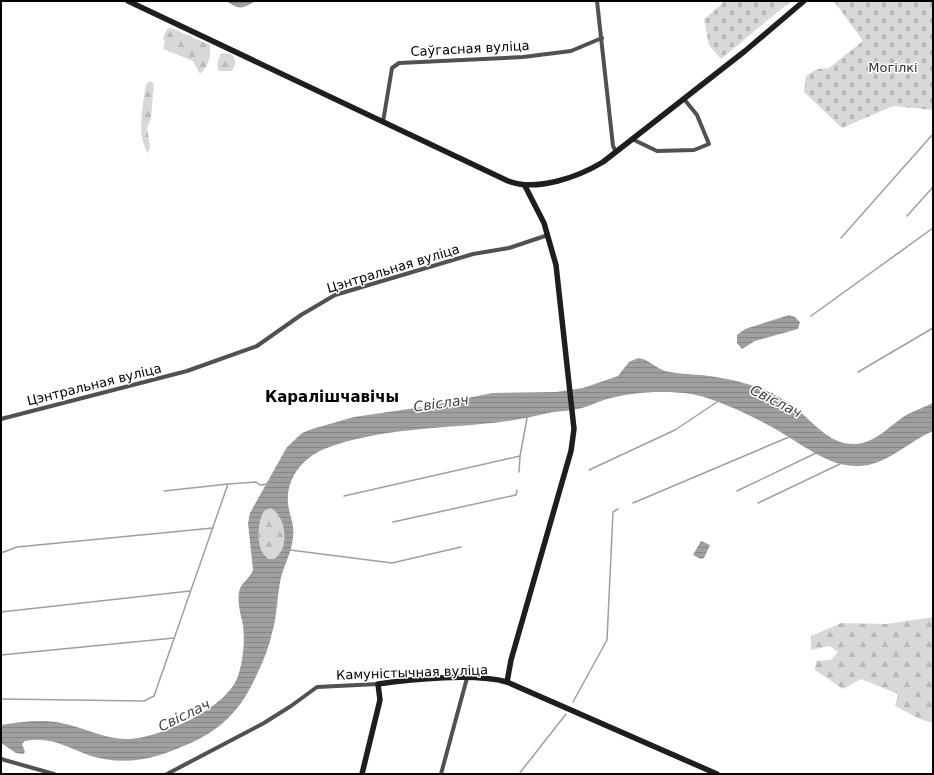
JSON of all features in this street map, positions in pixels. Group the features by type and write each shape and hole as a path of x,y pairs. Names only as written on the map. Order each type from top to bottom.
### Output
{"street":[{"path":"129,1 508,181 525,186 558,181 576,176 594,167 632,140 725,67 804,1"},
{"path":"597,1 613,146 616,152"},
{"name":"Саўгасная вуліца","path":"383,122 392,68 399,63 523,57 571,51 602,38"},
{"path":"632,140 657,151 694,150 709,144 697,115 684,99"},
{"path":"507,682 511,660 574,438 570,379 557,271 548,235 538,209 525,186"},
{"name":"Цэнтральная вуліца","path":"1,419 187,372 257,346 301,315 335,295 473,254 509,248 548,235"},
{"path":"441,774 467,678"},
{"name":"Камуністычная вуліца","path":"167,774 264,723 317,687 467,678 493,679 507,682 717,774"},
{"path":"362,774 380,700 378,684"},
{"path":"1,759 54,774"}],"green space":[{"path":"725,1 791,1 721,59 709,45 704,19"},
{"name":"Могілкі","path":"834,1 933,1 933,110 893,106 842,128 804,92 806,76 817,69 829,68 863,41"},
{"path":"171,28 210,45 209,61 206,68 200,74 193,61 163,49 165,42 163,38 167,29"},
{"path":"221,53 231,54 234,58 235,64 232,71 219,71 217,64"},
{"path":"150,81 154,84 151,118 147,128 150,147 148,153 142,137 141,119 146,84"},
{"path":"270,508 276,512 280,518 283,525 284,534 282,549 273,559 269,559 264,555 259,543 260,522 264,511"},
{"path":"933,617 933,723 920,719 895,706 898,694 861,679 843,689 815,670 816,661 831,660 838,652 830,646 811,650 811,636 841,623 886,624"}],"water":[{"path":"227,1 255,1 244,7 237,7"},
{"path":"789,315 795,317 800,322 798,329 755,341 742,349 737,343 737,335 745,329"},
{"name":"Свіслач","path":"638,358 665,371 726,379 761,388 793,406 829,437 846,444 863,443 877,437 908,414 933,403 933,431 880,462 859,466 846,465 822,457 768,425 711,399 691,394 658,392 614,397 578,409 513,420 368,436 324,449 303,463 293,477 288,494 288,503 293,528 292,543 280,582 275,620 269,643 250,689 241,703 220,726 178,749 152,757 126,761 108,760 91,756 51,741 25,741 22,744 25,752 23,754 16,753 1,743 1,725 38,721 61,723 110,737 126,739 140,738 173,728 190,720 220,700 231,688 238,676 242,658 244,631 239,605 239,592 253,570 248,523 250,513 287,447 302,433 354,417 429,406 492,393 556,392 583,388 618,376 629,362","holes":["270,508 276,512 283,525 284,542 278,555 273,559 269,559 264,555 259,543 260,522 264,511"]},
{"path":"701,541 710,545 704,558 701,559 693,555"}],"waterway":[{"path":"841,238 933,134"},
{"path":"907,216 933,187"},
{"path":"811,316 933,228"},
{"path":"858,372 933,328"},
{"path":"589,470 675,430 717,402"},
{"path":"344,496 520,456 527,418"},
{"path":"633,503 789,437"},
{"path":"737,491 816,453"},
{"path":"519,472 520,456"},
{"path":"758,503 840,464"},
{"path":"1,699 144,701 154,696 228,484 256,482 260,485 267,484"},
{"path":"164,491 228,484"},
{"path":"393,522 516,495 517,490"},
{"path":"573,702 607,640 613,512 618,509"},
{"path":"1,553 17,547 213,528"},
{"path":"290,550 392,563 461,547"},
{"path":"1,612 190,591"},
{"path":"1,655 174,638"},
{"path":"519,774 566,714"}],"district":[{"name":"Каралішчавічы","path":"332,397"}]}
